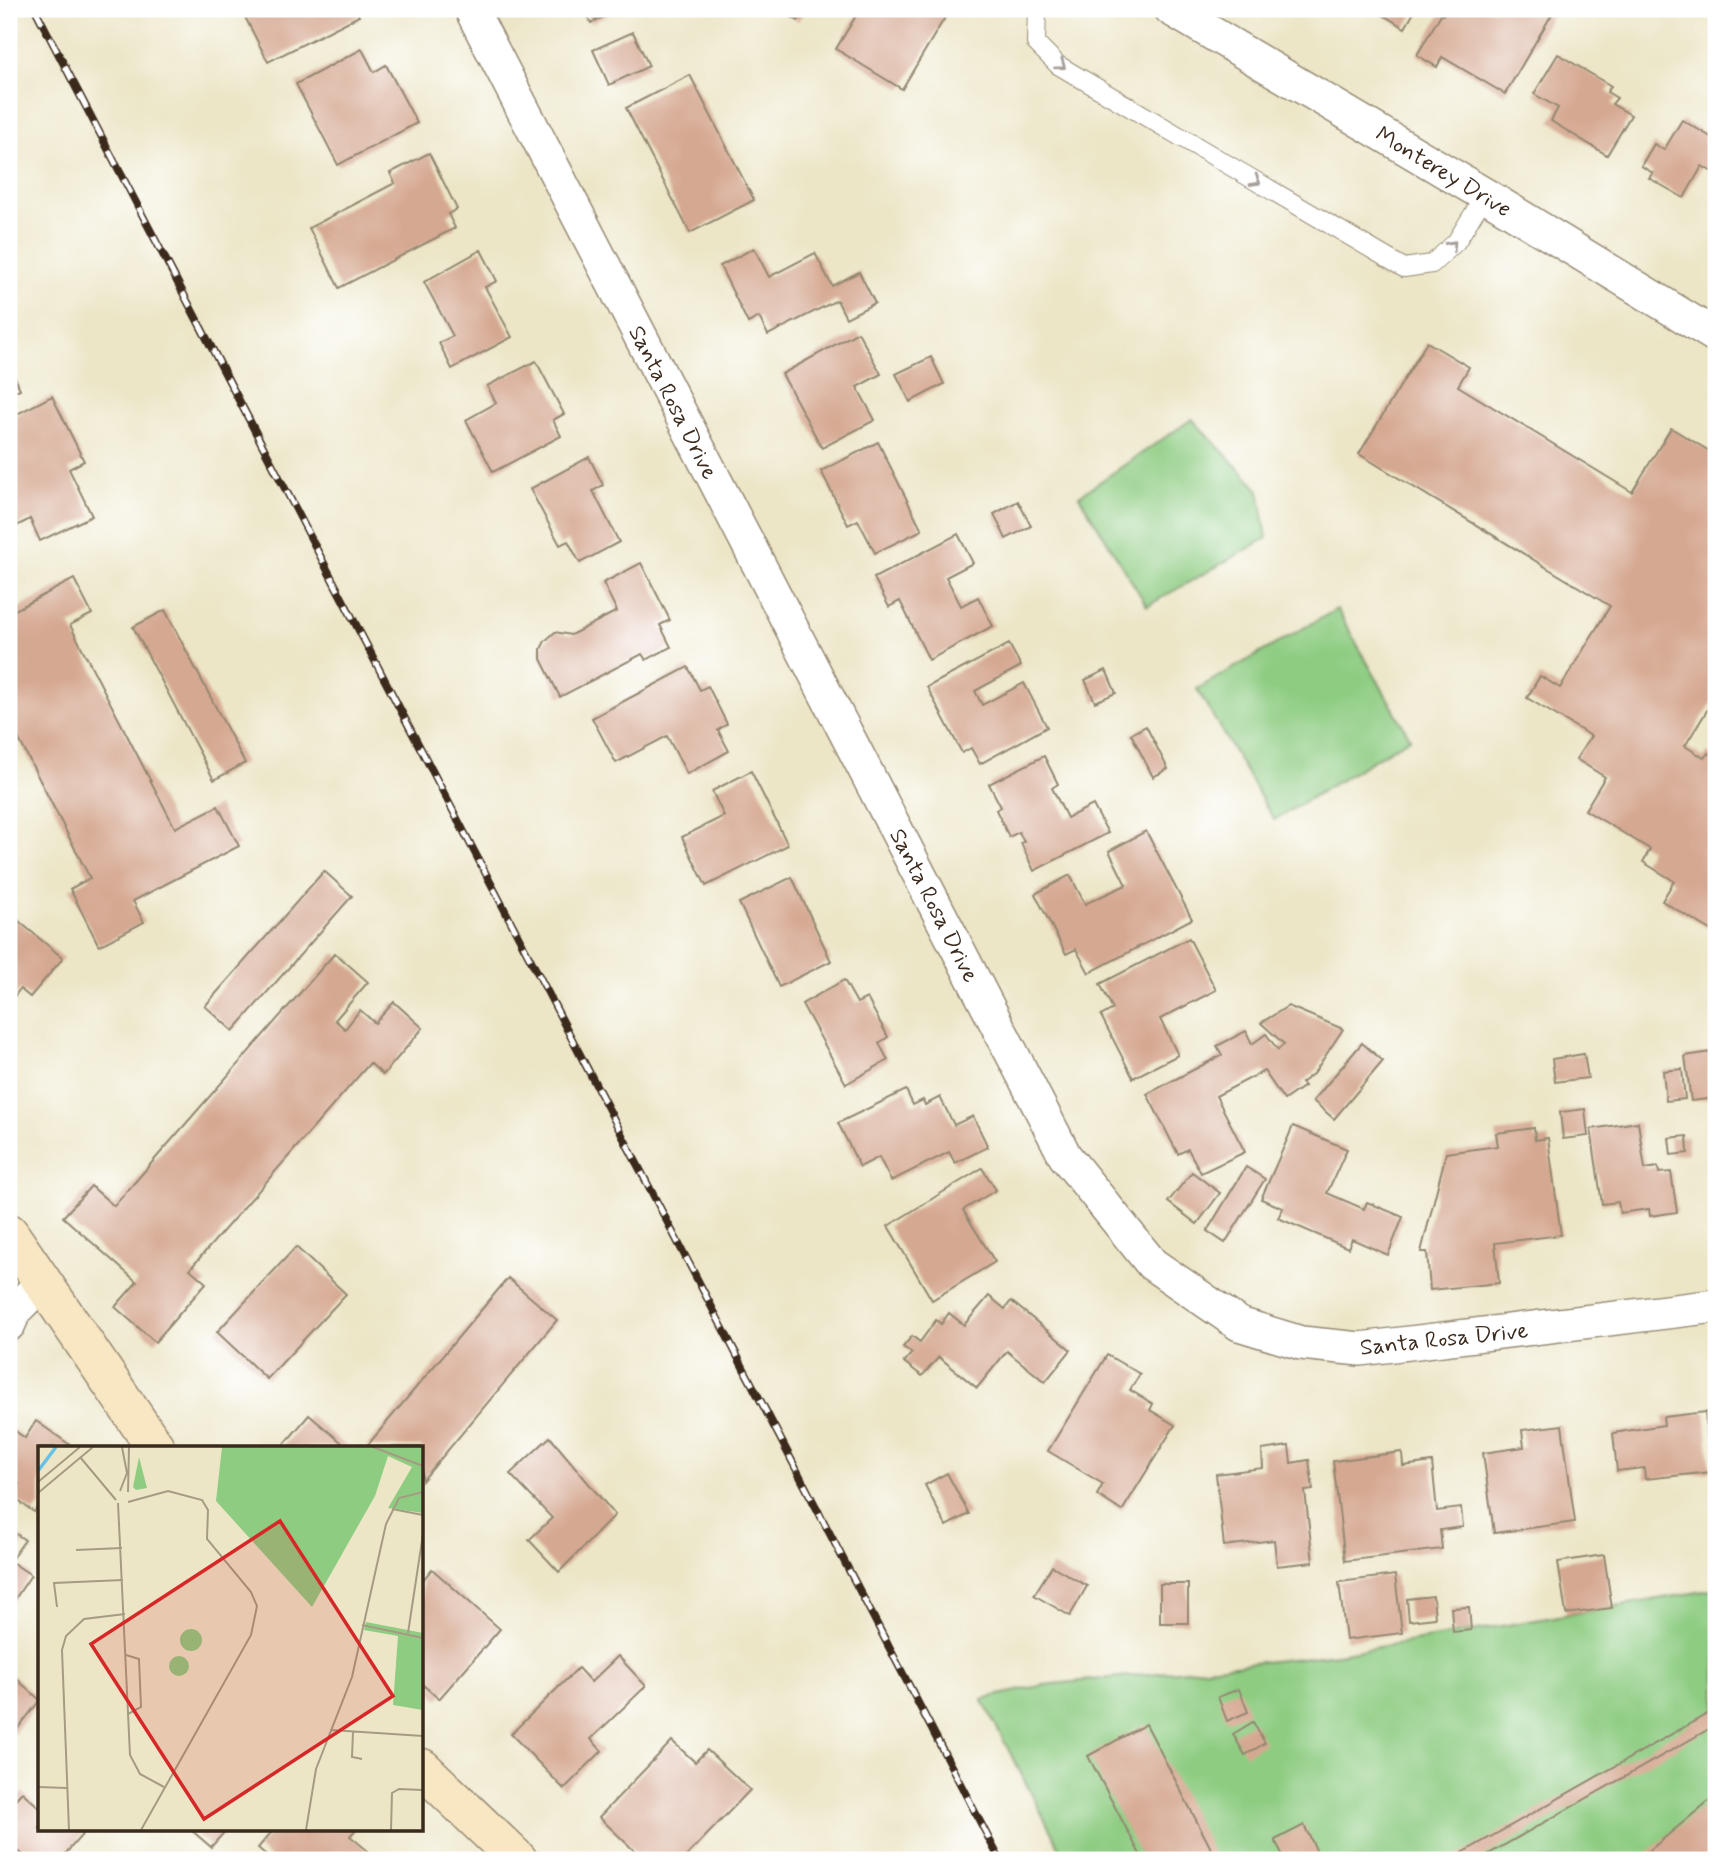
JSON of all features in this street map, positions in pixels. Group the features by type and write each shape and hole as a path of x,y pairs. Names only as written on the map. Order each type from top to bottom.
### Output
{"street":[{"name":"Santa Rosa Drive","path":"471,9 1065,1156 1152,1264 1239,1324 1301,1343 1360,1349 1716,1306"},
{"name":"Monterey Drive","path":"1171,9 1716,336"},
{"path":"9,1233 154,1446"},
{"path":"9,1324 15,1310 43,1282"},
{"path":"424,1770 519,1860"}],"lane":[{"path":"1037,9 1036,43 1058,65 1404,268 1432,264 1456,242 1485,195"}],"green space":[{"path":"1192,419 1259,490 1267,538 1147,606 1079,496"},
{"path":"1337,609 1410,738 1274,820 1197,689"},
{"path":"1716,1589 1716,1860 1066,1860 982,1699 1044,1685 1338,1654"}],"building":[{"path":"241,9 355,9 359,16 268,62"},
{"path":"584,9 620,9 591,23"},
{"path":"779,9 806,9 798,21"},
{"path":"849,9 950,9 902,89 836,49 857,14"},
{"path":"1373,9 1416,9 1405,28"},
{"path":"1447,9 1555,9 1505,94 1442,57 1437,67 1417,55 1441,14"},
{"path":"633,32 649,66 609,85 593,50"},
{"path":"362,49 374,72 386,65 417,123 338,165 296,84"},
{"path":"1558,54 1611,86 1607,92 1617,98 1612,104 1631,115 1607,155 1551,121 1558,108 1534,94"},
{"path":"690,75 754,200 690,233 626,108"},
{"path":"1682,120 1716,140 1716,174 1702,166 1684,198 1649,178 1653,173 1641,166 1654,144 1664,150"},
{"path":"429,153 457,209 448,214 455,228 339,288 309,228 395,183 390,173"},
{"path":"754,248 769,277 815,253 832,286 859,272 875,303 846,318 837,300 768,335 759,317 748,323 720,266"},
{"path":"481,250 497,281 485,287 512,337 452,369 439,343 453,336 424,282"},
{"path":"858,332 881,374 857,387 875,420 822,448 782,374"},
{"path":"1427,342 1469,367 1458,386 1632,492 1671,428 1716,455 1716,696 1685,746 1704,758 1708,753 1716,758 1716,933 1662,901 1674,881 1643,862 1650,849 1585,810 1605,777 1576,759 1591,736 1527,698 1540,676 1560,688 1610,606 1359,454"},
{"path":"931,357 944,384 910,402 896,374"},
{"path":"536,361 564,414 553,420 561,436 493,472 466,420 496,403 487,386"},
{"path":"9,364 20,389 9,394"},
{"path":"52,396 84,461 69,469 92,516 40,541 30,519 9,530 9,418"},
{"path":"878,442 922,530 875,553 858,520 848,525 821,471"},
{"path":"589,457 603,485 593,491 619,542 580,563 568,541 560,545 530,489"},
{"path":"1018,501 1031,526 1006,539 994,514"},
{"path":"958,534 973,563 946,577 961,606 978,597 993,626 929,660 900,601 889,607 874,578"},
{"path":"641,563 670,620 660,625 671,647 646,660 642,654 560,697 541,659 541,649 545,641 555,632 571,635 617,611 603,583"},
{"path":"74,579 92,614 70,625 175,828 218,806 239,846 133,901 144,922 99,946 70,889 90,878 9,720 9,613"},
{"path":"165,610 245,763 214,780 133,627"},
{"path":"1009,644 1021,666 975,691 982,705 1024,683 1047,727 980,764 971,748 962,753 927,687"},
{"path":"688,667 700,690 708,686 727,724 718,730 729,751 687,774 667,736 616,763 592,718"},
{"path":"1106,670 1116,693 1095,702 1085,680"},
{"path":"1146,726 1168,769 1153,777 1131,734"},
{"path":"1044,756 1058,784 1052,788 1067,818 1093,805 1108,833 1034,871 1019,832 1009,837 996,810 1001,807 989,784"},
{"path":"751,771 788,845 706,886 682,837 724,816 712,791"},
{"path":"1146,831 1192,919 1089,973 1076,949 1066,954 1035,894 1070,875 1085,904 1126,885 1109,851"},
{"path":"324,871 352,896 233,1031 205,1006"},
{"path":"792,877 831,961 779,987 739,903"},
{"path":"9,913 63,958 30,997 20,989 9,1003"},
{"path":"1189,938 1216,990 1160,1019 1178,1055 1133,1078 1101,1016 1113,1009 1100,984"},
{"path":"335,953 368,982 335,1020 345,1029 360,1010 375,1023 394,1002 423,1028 383,1075 370,1063 190,1269 206,1283 155,1342 115,1307 137,1282 63,1217 91,1186 114,1206"},
{"path":"844,980 857,1003 867,998 888,1037 879,1043 888,1060 846,1084 802,1004"},
{"path":"1288,1006 1343,1029 1314,1073 1301,1083 1304,1086 1284,1100 1264,1071 1216,1096 1245,1152 1201,1173 1188,1149 1178,1154 1147,1094 1222,1055 1217,1046 1246,1031 1252,1044 1266,1034 1278,1050 1284,1044 1261,1023"},
{"path":"1362,1043 1383,1061 1334,1119 1313,1101"},
{"path":"1711,1052 1716,1098 1691,1101 1685,1056"},
{"path":"1584,1054 1588,1078 1555,1082 1552,1059"},
{"path":"1682,1069 1685,1099 1666,1101 1663,1071"},
{"path":"906,1090 913,1105 923,1100 925,1105 940,1097 954,1125 973,1116 988,1147 955,1163 949,1152 891,1181 879,1157 860,1167 838,1123"},
{"path":"1585,1109 1588,1136 1563,1139 1560,1112"},
{"path":"1638,1122 1645,1169 1658,1167 1659,1173 1671,1172 1677,1212 1650,1216 1649,1209 1620,1213 1618,1202 1602,1204 1591,1129"},
{"path":"1293,1126 1347,1149 1327,1193 1364,1209 1367,1202 1403,1217 1388,1255 1352,1239 1348,1248 1278,1218 1283,1208 1261,1199"},
{"path":"1534,1128 1535,1140 1548,1138 1561,1235 1495,1243 1499,1283 1430,1290 1427,1252 1421,1252 1446,1153 1498,1146 1496,1133"},
{"path":"1687,1136 1688,1153 1671,1155 1669,1138"},
{"path":"1246,1167 1265,1179 1225,1243 1207,1231"},
{"path":"982,1168 996,1190 963,1210 995,1262 932,1300 888,1226"},
{"path":"1192,1172 1220,1193 1197,1224 1168,1202"},
{"path":"296,1247 346,1294 267,1379 217,1332"},
{"path":"508,1278 557,1320 424,1479 424,1446 367,1446"},
{"path":"989,1296 1005,1309 1011,1301 1071,1350 1045,1382 1007,1351 977,1388 939,1357 922,1376 904,1362 912,1353 903,1347 912,1336 920,1342 936,1320 941,1324 949,1313 964,1325"},
{"path":"1107,1355 1140,1374 1130,1390 1153,1404 1150,1410 1175,1425 1122,1511 1097,1495 1103,1484 1048,1451"},
{"path":"1705,1412 1711,1472 1645,1479 1644,1468 1617,1471 1613,1433 1664,1425 1663,1417"},
{"path":"309,1415 346,1446 283,1446"},
{"path":"36,1421 72,1446 38,1446 38,1507 34,1512 11,1496 19,1484 9,1477 9,1431 11,1428 25,1438"},
{"path":"1562,1425 1575,1522 1494,1533 1483,1453 1524,1447 1522,1430"},
{"path":"550,1437 615,1515 559,1572 529,1540 552,1518 510,1474"},
{"path":"1289,1446 1291,1463 1309,1460 1313,1490 1305,1491 1313,1562 1277,1566 1274,1540 1224,1546 1216,1474 1263,1468 1262,1450"},
{"path":"1402,1452 1403,1466 1432,1462 1437,1511 1461,1508 1463,1527 1440,1530 1442,1549 1345,1561 1333,1461"},
{"path":"947,1473 969,1514 946,1526 925,1485"},
{"path":"9,1529 25,1540 10,1561 31,1575 9,1608"},
{"path":"1604,1555 1612,1608 1566,1614 1558,1562"},
{"path":"1052,1566 1087,1586 1070,1616 1034,1595"},
{"path":"432,1569 500,1629 439,1699 424,1686 424,1579"},
{"path":"1395,1575 1402,1633 1346,1640 1339,1582"},
{"path":"1160,1584 1188,1584 1188,1623 1160,1623"},
{"path":"1433,1596 1435,1618 1409,1621 1407,1599"},
{"path":"1469,1607 1471,1630 1453,1632 1451,1608"},
{"path":"618,1656 646,1686 591,1739 602,1751 564,1789 511,1734 578,1668 591,1682"},
{"path":"9,1672 38,1698 38,1703 11,1737"},
{"path":"1239,1689 1248,1712 1227,1721 1218,1697"},
{"path":"1716,1709 1716,1725 1478,1860 1450,1860"},
{"path":"1253,1722 1265,1743 1245,1755 1233,1734"},
{"path":"1146,1724 1217,1860 1143,1860 1088,1756"},
{"path":"672,1741 695,1762 707,1750 750,1790 683,1860 644,1860 599,1817"},
{"path":"22,1792 38,1806 38,1830 86,1830 60,1860 29,1860 9,1843 9,1806"},
{"path":"1716,1795 1716,1860 1638,1860"},
{"path":"1304,1825 1321,1860 1285,1860 1275,1840"},
{"path":"191,1830 226,1830 211,1847"},
{"path":"273,1830 355,1830 350,1836 368,1851 359,1860 272,1860 258,1848"}],"railway":[{"path":"35,9 1000,1860"}]}
